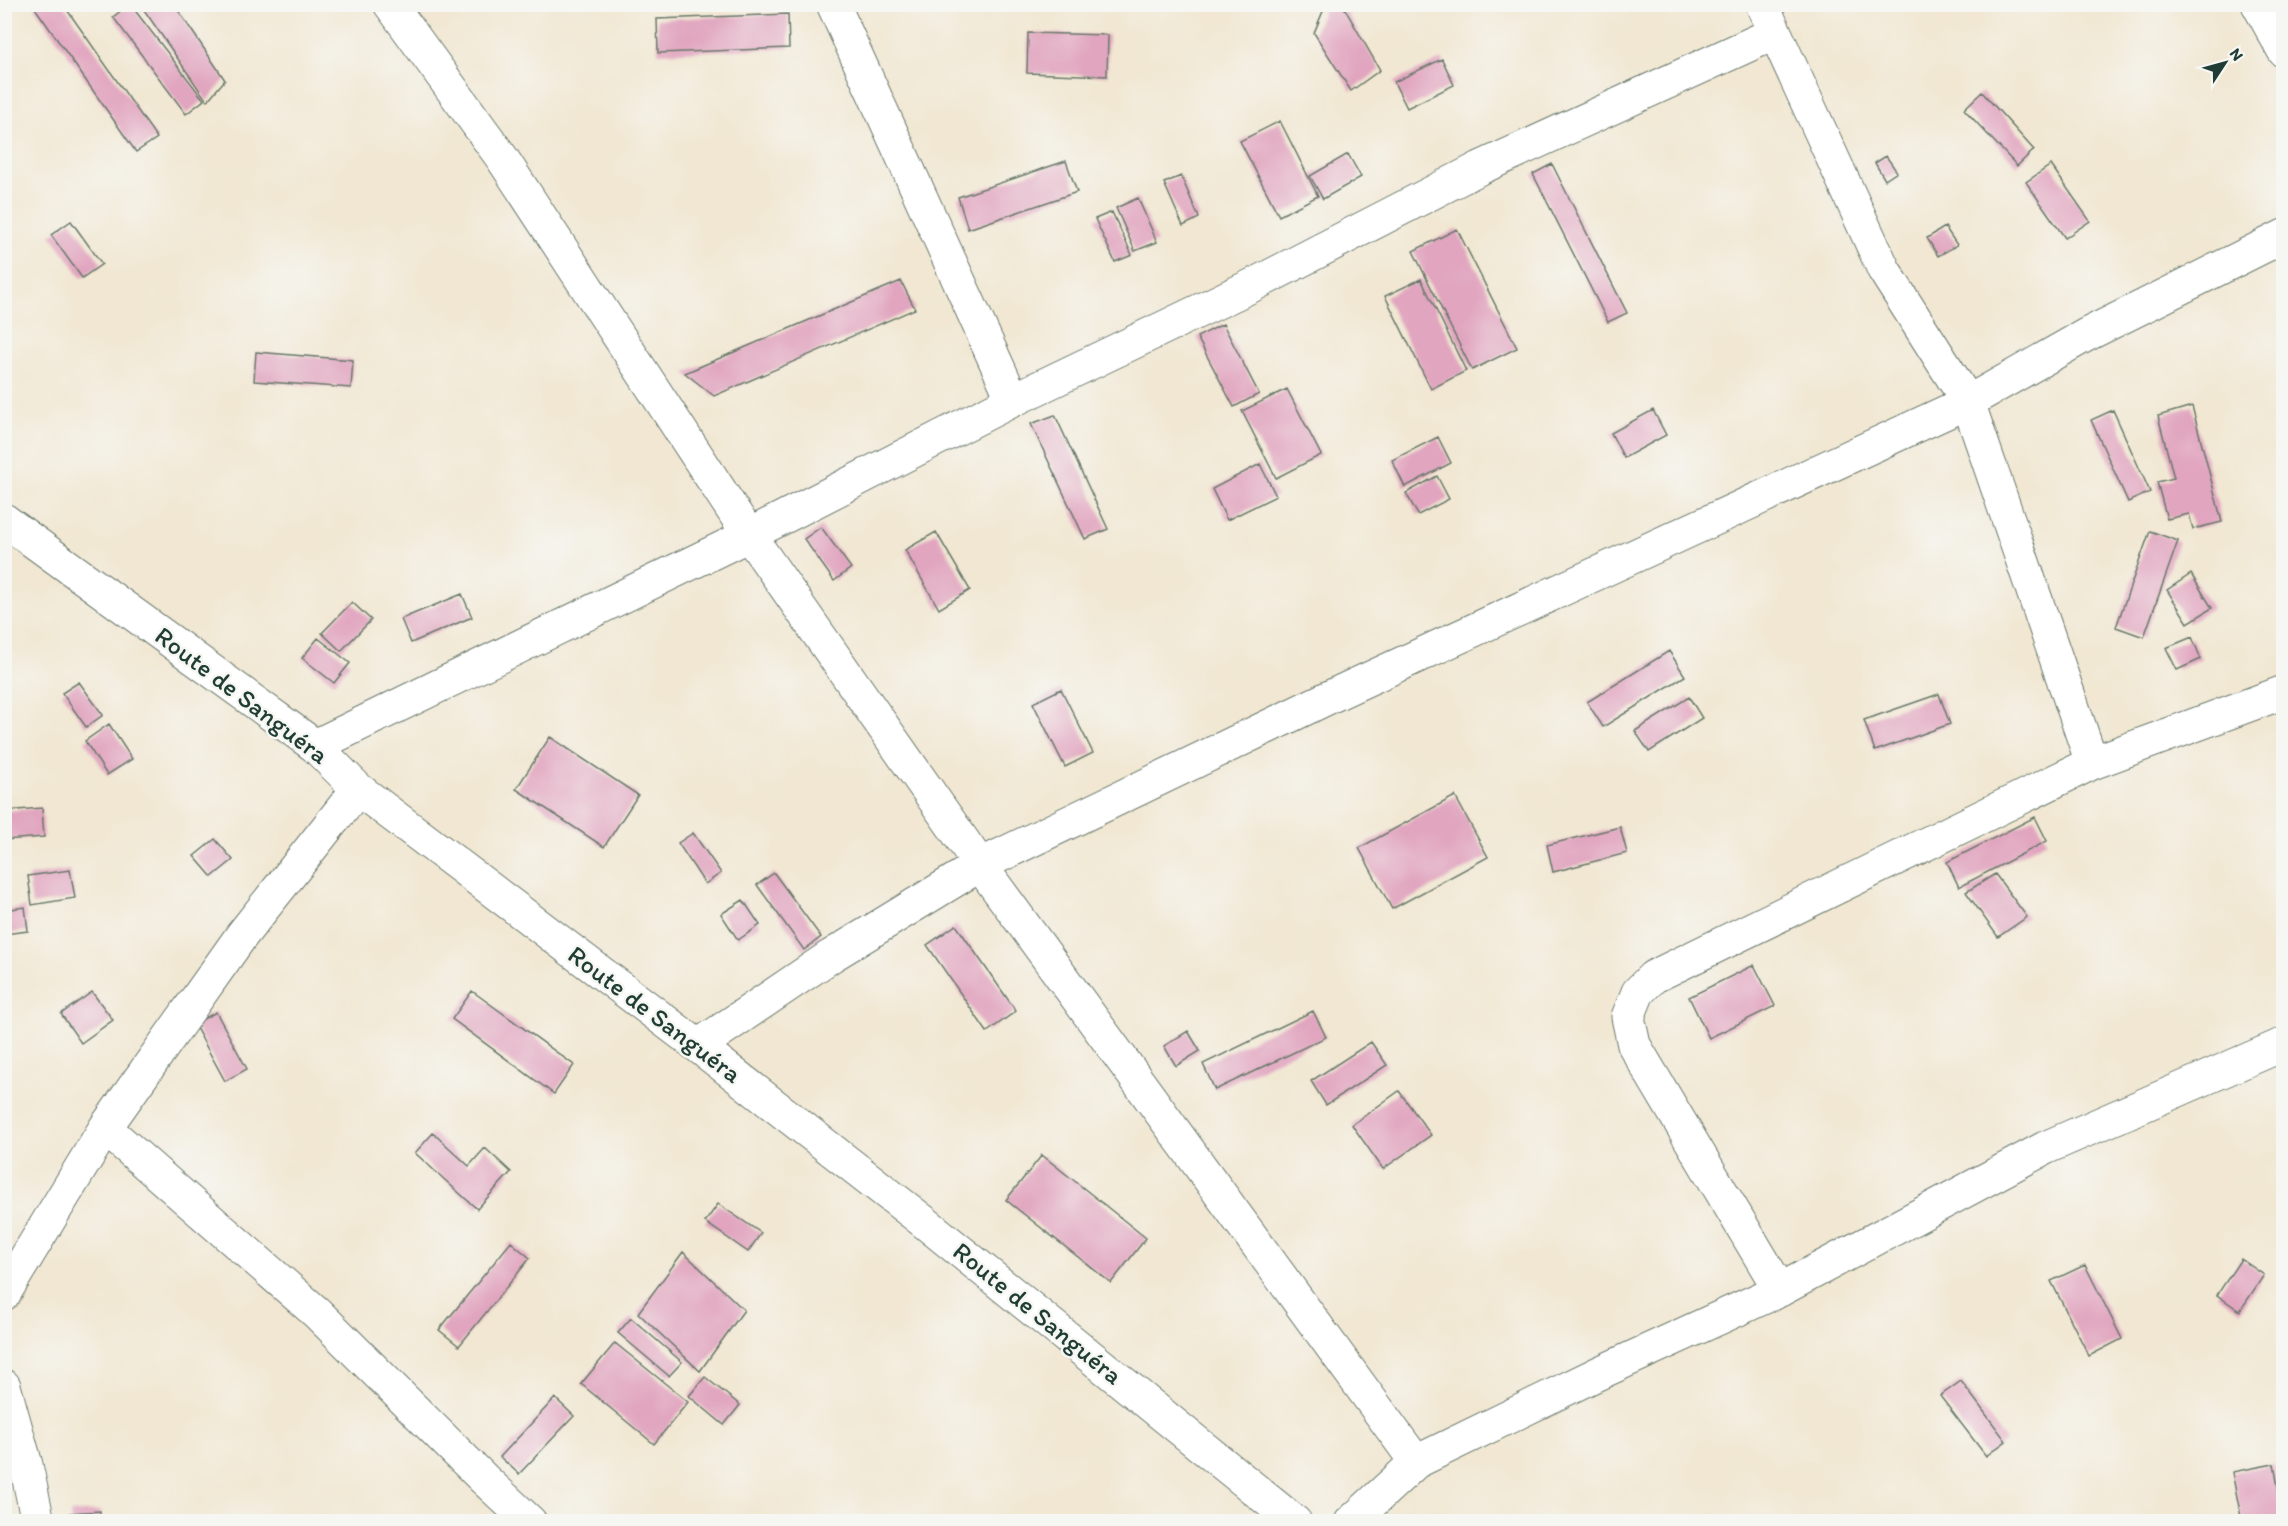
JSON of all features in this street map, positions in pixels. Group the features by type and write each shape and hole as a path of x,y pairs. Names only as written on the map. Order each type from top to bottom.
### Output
{"street":[{"path":"390,4 502,158 749,535 980,865 1416,1462"},
{"path":"833,4 1013,400"},
{"path":"2258,4 2283,51"},
{"path":"315,746 749,535 1013,400 1253,285 1769,19 1884,270 1968,402 2092,763"},
{"path":"698,1046 831,956 980,865 1342,691 1968,402 2086,335 2283,236"},
{"name":"Route de Sanguéra","path":"4,520 315,746 357,789 698,1046 923,1221 1295,1521"},
{"path":"1780,1290 1634,1045 1628,1017 1638,992 1653,977 2092,763 2283,692"},
{"path":"4,1294 105,1128 242,935 357,789"},
{"path":"1351,1521 1416,1462 1597,1374 1780,1290 2045,1148 2283,1044"},
{"path":"105,1128 317,1313 484,1479 530,1521"},
{"path":"4,1386 26,1465 38,1521"}],"building":[{"path":"41,4 63,4 157,138 136,152 35,8"},
{"path":"130,4 204,100 186,114 113,17"},
{"path":"140,4 174,4 225,80 207,101"},
{"path":"1326,4 1342,4 1380,70 1351,91 1314,33"},
{"path":"788,14 789,48 658,53 657,19"},
{"path":"1028,33 1108,35 1107,76 1027,73"},
{"path":"1442,59 1454,85 1407,108 1394,82"},
{"path":"1982,92 2034,150 2017,166 1964,109"},
{"path":"1280,121 1318,196 1279,216 1240,141"},
{"path":"1348,154 1361,177 1323,199 1310,176"},
{"path":"1886,156 1897,172 1885,180 1875,163"},
{"path":"1066,161 1077,192 968,229 958,197"},
{"path":"1552,164 1627,313 1608,322 1533,174"},
{"path":"2051,165 2090,221 2065,238 2026,182"},
{"path":"1181,176 1199,218 1183,226 1164,183"},
{"path":"1138,198 1157,242 1135,251 1116,208"},
{"path":"1112,212 1132,255 1115,262 1095,219"},
{"path":"71,221 102,264 82,278 51,235"},
{"path":"1945,227 1957,245 1938,256 1927,238"},
{"path":"1457,229 1517,348 1472,370 1413,251"},
{"path":"1421,279 1466,371 1431,389 1385,296"},
{"path":"901,281 915,309 714,396 685,373"},
{"path":"1223,324 1259,394 1234,407 1197,337"},
{"path":"256,352 353,360 351,388 254,381"},
{"path":"1287,389 1321,455 1276,478 1242,411"},
{"path":"2192,406 2222,522 2193,529 2189,514 2167,519 2157,482 2174,478 2158,416"},
{"path":"1653,410 1666,435 1624,458 1611,433"},
{"path":"2113,410 2150,492 2128,502 2091,420"},
{"path":"1055,415 1108,529 1085,539 1031,424"},
{"path":"1438,437 1451,463 1405,487 1392,460"},
{"path":"1260,464 1276,496 1227,520 1212,489"},
{"path":"1437,476 1449,499 1418,515 1406,493"},
{"path":"821,527 851,568 834,581 804,539"},
{"path":"2150,531 2178,541 2144,637 2116,627"},
{"path":"936,532 970,590 939,609 905,550"},
{"path":"2191,574 2212,608 2188,623 2167,590"},
{"path":"462,594 472,617 411,643 401,619"},
{"path":"352,602 371,620 341,651 322,633"},
{"path":"2192,637 2201,659 2177,670 2166,648"},
{"path":"318,638 350,663 334,683 302,658"},
{"path":"1669,651 1685,676 1603,727 1587,702"},
{"path":"79,682 103,715 86,727 62,693"},
{"path":"1061,689 1093,753 1065,767 1033,703"},
{"path":"1939,694 1950,724 1875,751 1864,720"},
{"path":"1689,697 1702,718 1649,752 1635,731"},
{"path":"109,724 132,759 107,775 85,741"},
{"path":"550,737 638,795 604,847 516,789"},
{"path":"1455,796 1488,857 1392,909 1359,848"},
{"path":"42,808 44,837 4,840 4,811"},
{"path":"2035,817 2047,841 1959,887 1947,862"},
{"path":"1620,827 1627,853 1553,872 1547,845"},
{"path":"693,833 721,873 705,884 678,843"},
{"path":"215,839 233,860 212,877 194,856"},
{"path":"70,870 75,898 32,905 28,876"},
{"path":"774,873 821,937 804,950 757,885"},
{"path":"1995,874 2027,917 1998,937 1966,892"},
{"path":"743,900 760,925 738,940 721,914"},
{"path":"25,907 28,931 4,934 4,910"},
{"path":"956,925 1016,1011 987,1032 927,945"},
{"path":"1754,965 1775,1006 1709,1038 1689,997"},
{"path":"472,991 574,1065 554,1094 452,1019"},
{"path":"92,992 113,1020 81,1043 61,1014"},
{"path":"1313,1011 1326,1037 1215,1090 1203,1064"},
{"path":"216,1012 247,1069 225,1081 194,1024"},
{"path":"1188,1031 1200,1051 1176,1066 1164,1046"},
{"path":"1371,1042 1387,1065 1326,1105 1311,1081"},
{"path":"1399,1091 1431,1135 1383,1169 1352,1125"},
{"path":"433,1133 469,1166 485,1148 511,1172 477,1209 415,1153"},
{"path":"1042,1155 1146,1238 1111,1283 1006,1200"},
{"path":"718,1204 761,1233 748,1252 705,1222"},
{"path":"511,1242 530,1258 459,1346 439,1330"},
{"path":"683,1252 744,1310 700,1371 638,1313"},
{"path":"2241,1259 2264,1275 2240,1311 2217,1295"},
{"path":"2085,1265 2122,1339 2089,1356 2051,1281"},
{"path":"631,1318 682,1362 669,1376 618,1333"},
{"path":"615,1343 688,1402 654,1444 581,1384"},
{"path":"705,1377 740,1405 724,1425 689,1396"},
{"path":"1961,1381 2006,1441 1986,1456 1940,1396"},
{"path":"555,1398 574,1416 519,1474 500,1457"},
{"path":"2274,1464 2284,1522 2242,1522 2232,1472"},
{"path":"100,1511 101,1522 71,1522 70,1513"}]}
